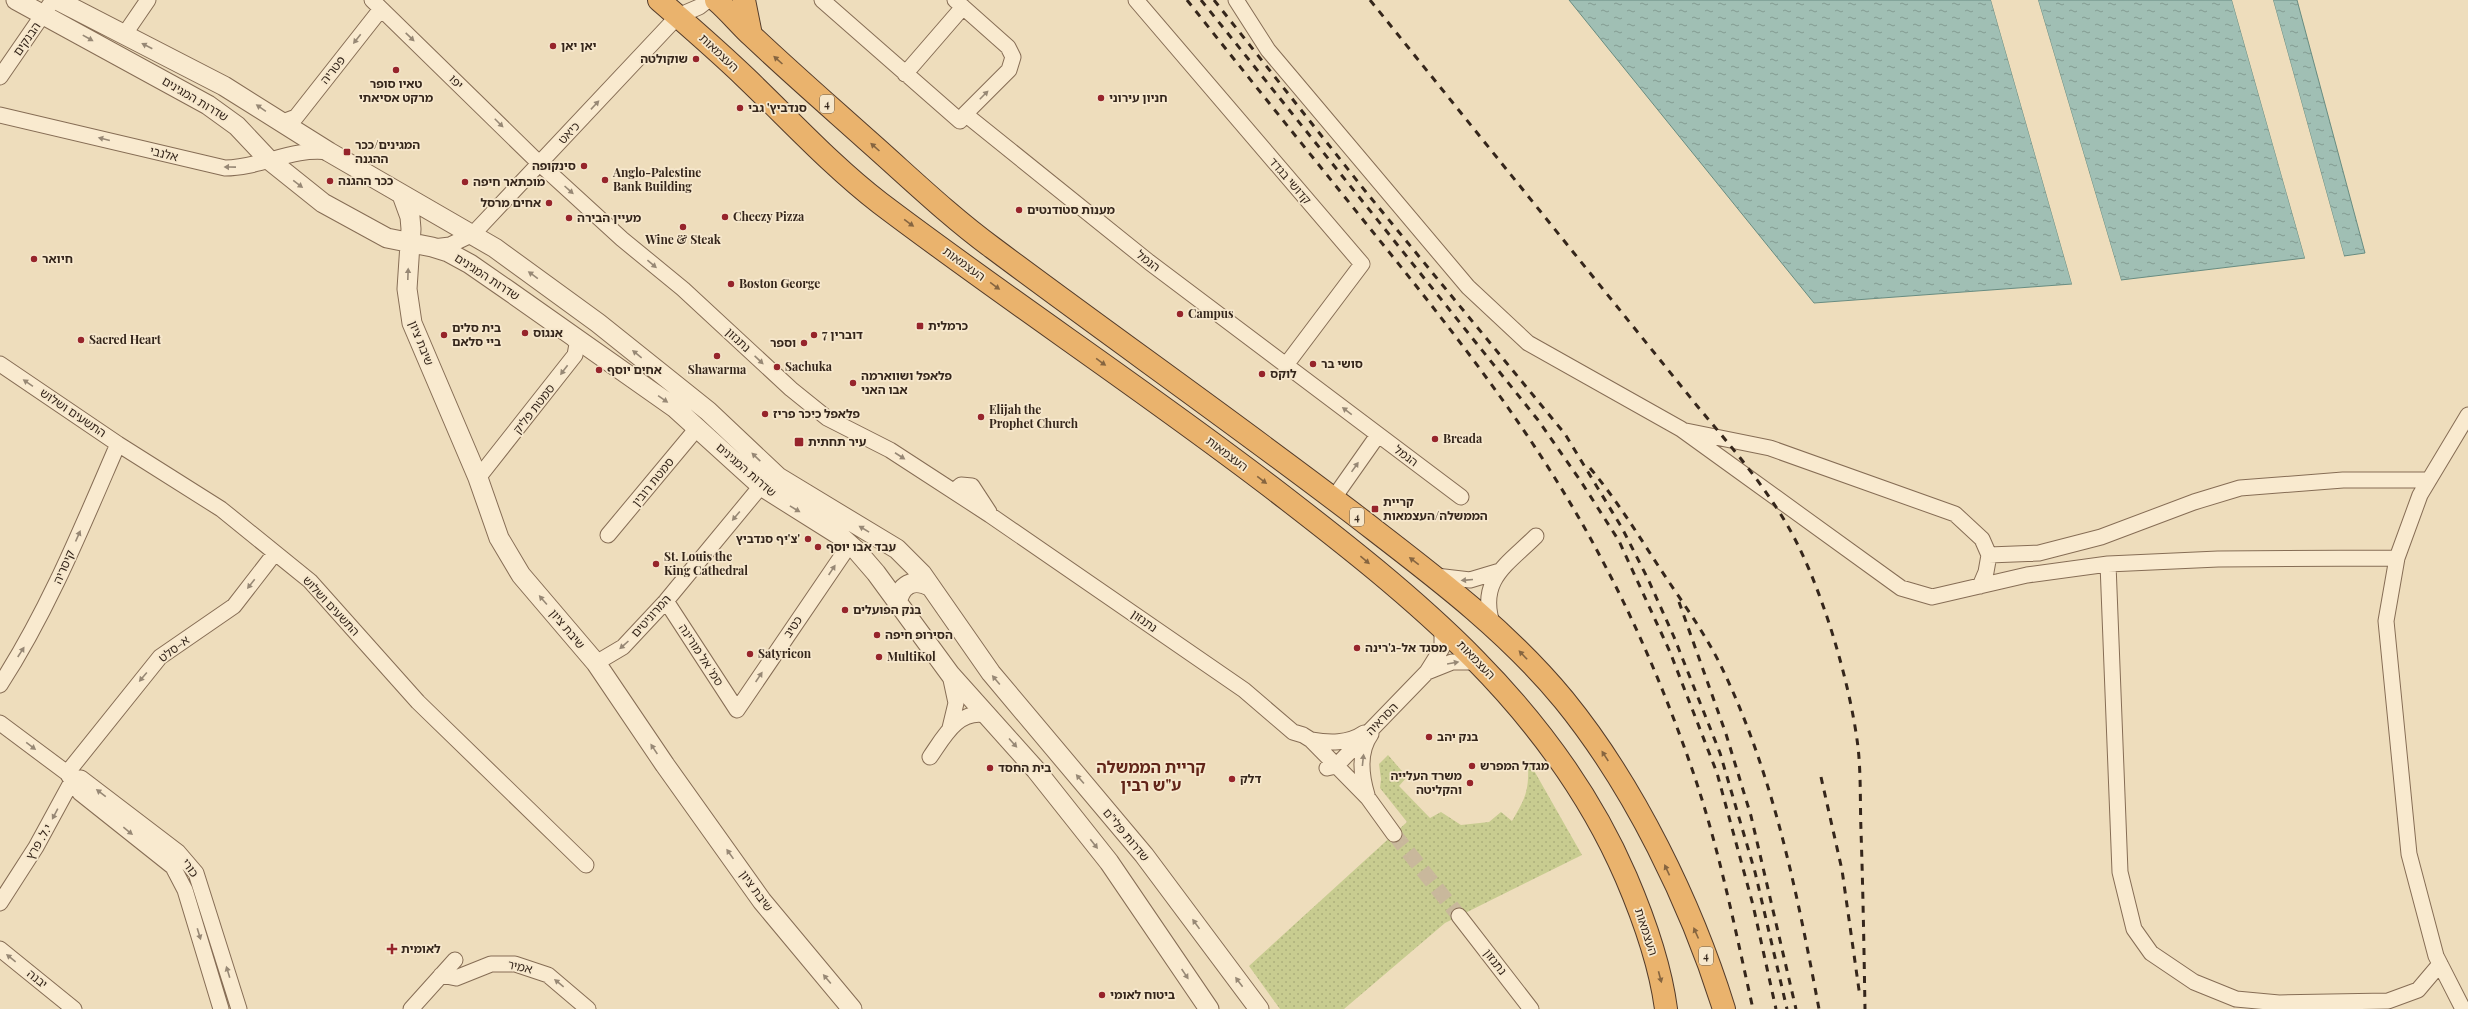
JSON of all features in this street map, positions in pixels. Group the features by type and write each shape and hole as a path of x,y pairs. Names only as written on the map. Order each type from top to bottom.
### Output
{"highway":[{"name":"העצמאות","path":"659,0 698,5 750,35 943,209 992,248 1333,499 1433,575 1493,626 1562,698 1591,735 1625,786 1645,823 1684,905 1707,959 1724,1009"},
{"path":"744,0 750,35"},
{"name":"העצמאות","path":"698,5 748,79 807,139 877,200 1228,454 1350,548 1442,626 1480,662 1528,716 1553,749 1586,799 1613,848 1636,900 1651,945 1666,1009"}],"street":[{"name":"שדרות המגינים","path":"16,0 58,4 124,34 224,86 329,152 495,248 598,323 708,411 778,477 897,549 912,563 931,587"},
{"path":"124,34 148,0"},
{"path":"822,0 905,74 960,121 965,114 1009,70 1013,57 1008,47 959,4 905,74"},
{"name":"קדושי בגדד","path":"1136,0 1362,264 1286,365"},
{"path":"1236,0 1268,50 1468,287 1528,342 1681,430 1901,588 1932,597 2027,575 2108,564 2218,559 2397,558"},
{"name":"שדרות המגינים","path":"58,4 70,29 213,108 248,136 268,159 323,203 387,238 410,244 432,247 470,264 675,408 698,427 761,486 850,544 876,573 897,604"},
{"name":"הבנקים","path":"0,76 58,4"},
{"name":"פטריה","path":"280,122 286,122 296,117 376,4"},
{"name":"יפו","path":"376,4 540,164"},
{"name":"כיאט","path":"432,247 450,245 472,234 698,5"},
{"name":"אלנבי","path":"0,114 225,168 239,168 268,159 301,152 329,152"},
{"name":"הנמל","path":"965,114 1149,262 1461,497"},
{"name":"נתנזון","path":"540,164 622,238 683,289 791,389 827,418 890,450 954,491 961,485 972,486 990,515 1244,690 1293,732 1303,735 1310,740 1330,766"},
{"name":"שיבת ציון","path":"402,195 410,217 407,289 412,323 478,478 499,538 521,575 596,663 665,765 762,901 852,1009"},
{"name":"סמטת פליק","path":"478,478 526,420 575,355 577,344 572,336"},
{"name":"התשעים ושלוש","path":"0,364 118,444 221,509 310,581 418,702 586,865"},
{"path":"2464,1009 2440,964 2408,846 2386,621 2397,558 2420,495 2468,416"},
{"name":"סמטת רובין","path":"608,535 698,427"},
{"path":"1681,430 1770,448 1955,514 1982,539 1989,555 1986,572 1980,586"},
{"path":"1333,499 1378,435"},
{"name":"קיסריה","path":"0,685 28,641 54,590 118,444"},
{"path":"1989,555 2039,553 2101,537 2194,502 2240,488 2343,480 2429,480"},
{"name":"המרוניטים","path":"596,663 623,647 666,600 761,486"},
{"path":"1493,626 1488,608 1488,593 1490,584 1500,571 1536,536"},
{"name":"כטיב","path":"737,710 850,544"},
{"name":"א-סלט","path":"70,776 160,657 234,606 275,553"},
{"path":"2108,564 2120,872 2134,929 2151,953 2194,982 2236,999 2279,1003 2388,1002 2418,990 2440,964"},
{"path":"1433,575 1454,580 1470,580 1500,571"},
{"path":"931,587 920,582 907,584 901,590 897,604 950,674 1036,770 1109,862 1209,1009"},
{"name":"שדרות פלי\"ם","path":"931,587 991,673 1144,855 1260,1009"},
{"name":"סמ' אל מורינה","path":"666,600 737,710"},
{"name":"הסראיה","path":"1330,766 1380,720 1427,672 1442,648 1442,626"},
{"name":"הסראיה","path":"1427,672 1452,662 1480,662"},
{"path":"950,674 956,703 950,728"},
{"path":"930,757 950,728 963,717 974,714 986,715"},
{"path":"1310,740 1338,742 1353,739 1380,720"},
{"path":"1368,798 1362,778 1363,753 1366,741 1380,720"},
{"name":"כורי","path":"0,723 70,776 80,793 173,867 180,876 221,1009"},
{"name":"נתנזון","path":"1293,732 1296,741 1330,766 1368,798 1394,834"},
{"name":"כורי","path":"70,776 81,778 188,861 201,886 239,1009"},
{"name":"י.ל. פרץ","path":"0,903 36,848 70,776"},
{"name":"נתנזון","path":"1459,916 1531,1009"},
{"name":"יבנה","path":"0,949 74,1009"},
{"path":"411,1009 455,960"},
{"name":"אמיר","path":"441,975 456,978 491,964 515,964 548,975 588,1009"}],"green space":[{"path":"1388,755 1407,777 1399,786 1430,818 1441,812 1461,825 1489,822 1501,812 1512,821 1524,799 1526,792 1528,760 1582,855 1445,923 1344,1009 1280,1009 1249,966 1407,822 1380,788 1381,779 1379,764"}],"water":[{"path":"1569,0 1991,0 2072,284 1814,303"},
{"path":"2038,0 2232,0 2305,258 2121,280"},
{"path":"2273,0 2297,0 2365,253 2344,256"}],"pier":[{"path":"1991,0 1993,0 2074,284 2072,284"},
{"path":"2036,0 2038,0 2121,280 2119,280"},
{"path":"2232,0 2234,0 2307,258 2305,258"},
{"path":"2271,0 2273,0 2344,256 2342,256"}],"tunnel":[{"path":"1394,834 1459,916"}],"railway":[{"path":"1187,0 1458,339 1519,424 1576,512 1614,583 1639,635 1662,688 1692,769 1702,798 1718,858 1753,1009"},
{"path":"1201,0 1538,420 1580,480 1619,541 1670,652 1717,773 1753,905 1776,1009"},
{"path":"1214,0 1366,192 1565,434 1622,528 1648,579 1674,637 1720,753 1755,872 1787,1009"},
{"path":"1370,0 1744,463 1776,507 1799,546 1822,602 1841,662 1858,747 1865,1009"},
{"path":"1590,468 1626,516 1699,627 1720,664 1739,705 1755,747 1781,833 1802,921 1819,1009"},
{"path":"1679,602 1726,734 1751,816 1796,1009"},
{"path":"1821,777 1842,870 1860,997"}],"place":[{"name":"יאן יאן","path":"553,46"},
{"name":"שוקולטה","path":"696,59"},
{"name":"טאיו סופר מרקט אסיאתי","path":"396,70"},
{"name":"חניון עירוני","path":"1101,98"},
{"name":"סנדביץ' גבי","path":"740,108"},
{"name":"המגינים/ככר ההגנה","path":"347,152"},
{"name":"סינקופה","path":"584,166"},
{"name":"Anglo-Palestine Bank Building","path":"605,180"},
{"name":"ככר ההגנה","path":"330,181"},
{"name":"מוכתאר חיפה","path":"465,182"},
{"name":"אחים מרסל","path":"549,203"},
{"name":"מענות סטודנטים","path":"1019,210"},
{"name":"Cheezy Pizza","path":"725,217"},
{"name":"מעיין הבירה","path":"569,218"},
{"name":"Wine & Steak","path":"683,227"},
{"name":"חיואר","path":"34,259"},
{"name":"Boston George","path":"731,284"},
{"name":"Campus","path":"1180,314"},
{"name":"כרמלית","path":"920,326"},
{"name":"אנגוס","path":"525,333"},
{"name":"בית סלים ביי סלאם","path":"444,335"},
{"name":"דוברין 7","path":"814,335"},
{"name":"Sacred Heart","path":"81,340"},
{"name":"וספר","path":"804,343"},
{"name":"Shawarma","path":"717,356"},
{"name":"סושי בר","path":"1313,364"},
{"name":"Sachuka","path":"777,367"},
{"name":"אחים יוסף","path":"599,370"},
{"name":"לוקס","path":"1262,374"},
{"name":"פלאפל ושווארמה אבו האני","path":"853,383"},
{"name":"פלאפל כיכר פריז","path":"765,414"},
{"name":"Elijah the Prophet Church","path":"981,417"},
{"name":"Breada","path":"1435,439"},
{"name":"עיר תחתית","path":"799,442"},
{"name":"קריית הממשלה/העצמאות","path":"1375,509"},
{"name":"צ'יף סנדביץ'","path":"808,539"},
{"name":"עבד אבו יוסף","path":"818,547"},
{"name":"St. Louis the King Cathedral","path":"656,564"},
{"name":"בנק הפועלים","path":"845,610"},
{"name":"הסירופ חיפה","path":"877,635"},
{"name":"מסגד אל-ג'רינה","path":"1357,648"},
{"name":"Satyricon","path":"750,654"},
{"name":"MultiKol","path":"879,657"},
{"name":"בנק יהב","path":"1429,737"},
{"name":"מגדל המפרש","path":"1472,766"},
{"name":"בית החסד","path":"990,768"},
{"name":"דלק","path":"1232,779"},
{"name":"משרד העלייה והקליטה","path":"1470,783"},
{"name":"לאומית","path":"392,949"},
{"name":"ביטוח לאומי","path":"1102,995"}],"district":[{"name":"קריית הממשלה ע\"ש רבין","path":"1151,776"}]}
